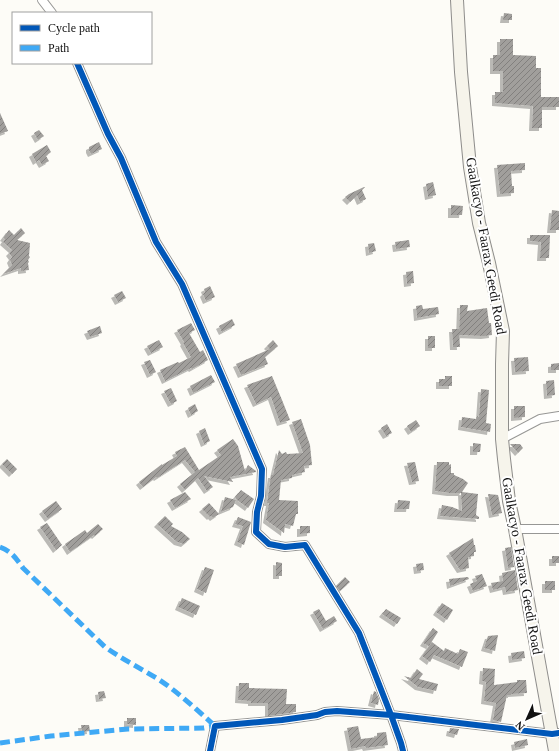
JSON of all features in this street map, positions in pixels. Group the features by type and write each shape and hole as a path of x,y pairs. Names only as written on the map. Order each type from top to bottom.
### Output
{"main road":[{"name":"Gaalkacyo - Faarax Geedi Road","path":"457,0 461,72 470,167 479,223 503,331 502,439 509,501 556,733 555,751"}],"street":[{"path":"42,0 51,12"},
{"path":"77,64 108,134 121,158 156,242 182,284 262,469 261,496 257,512 256,532 269,544 285,547 305,545 359,633 391,715 403,751"},
{"path":"502,439 540,419 559,416"},
{"path":"515,529 559,529"},
{"path":"210,751 215,726 282,720 337,711 391,715 556,733"}],"building":[{"path":"504,13 512,14 512,20 503,20"},
{"path":"500,39 513,39 513,55 536,56 536,68 541,68 541,97 559,97 559,107 542,107 542,128 532,128 533,106 495,103 495,92 503,92 503,71 493,71 493,55 500,55"},
{"path":"0,113 8,131 0,134"},
{"path":"39,130 44,136 38,140 34,133"},
{"path":"99,142 102,149 91,154 89,147"},
{"path":"47,145 51,152 46,156 49,161 42,165 39,160 36,162 32,154"},
{"path":"525,163 525,170 511,171 514,193 500,194 497,165"},
{"path":"433,182 436,195 428,197 426,184"},
{"path":"364,187 362,190 366,199 360,202 357,195 350,202 345,197 349,194"},
{"path":"451,205 463,206 462,215 451,215"},
{"path":"552,210 559,211 559,230 550,230"},
{"path":"21,228 25,233 17,240 30,243 30,257 28,260 29,270 21,271 21,268 3,274 12,265 10,260 12,257 9,253 12,250 3,242 5,239 3,238 9,230 14,235"},
{"path":"530,235 550,235 549,258 540,258 541,242 530,241"},
{"path":"409,240 410,247 396,249 395,242"},
{"path":"374,243 376,251 369,253 368,244"},
{"path":"413,271 414,283 407,284 406,272"},
{"path":"210,286 215,297 206,301 203,294 205,292 204,289"},
{"path":"122,291 126,298 118,302 114,295"},
{"path":"422,305 423,309 438,307 439,314 417,318 416,306"},
{"path":"460,305 468,305 467,311 487,308 489,323 491,323 492,335 459,335"},
{"path":"232,319 235,325 222,332 219,326"},
{"path":"191,323 195,330 189,333 200,352 203,350 208,360 165,381 160,370 191,357 177,330"},
{"path":"100,326 102,333 90,337 87,331"},
{"path":"452,329 459,329 460,347 453,347"},
{"path":"428,336 435,336 435,348 428,348"},
{"path":"159,340 163,347 151,353 147,346"},
{"path":"273,340 278,346 265,357 268,364 241,375 236,364 270,349 267,346"},
{"path":"528,357 529,371 515,372 514,358"},
{"path":"150,360 156,372 150,375 144,362"},
{"path":"559,363 559,370 551,370 551,364"},
{"path":"211,375 215,382 193,393 190,386"},
{"path":"272,376 290,420 280,423 271,397 256,404 247,385"},
{"path":"445,376 452,376 452,386 439,386 439,379 445,379"},
{"path":"554,380 555,395 547,396 546,381"},
{"path":"171,388 177,401 171,404 164,391"},
{"path":"481,389 489,390 486,423 491,424 490,432 461,427 462,417 476,419 477,416 479,417"},
{"path":"195,404 198,411 191,415 188,408"},
{"path":"514,406 525,406 525,417 514,418"},
{"path":"301,419 310,445 312,465 304,466 305,472 292,475 292,478 281,480 279,500 298,501 298,514 296,514 293,526 285,524 284,533 266,520 271,475 273,475 279,450 282,454 286,452 287,454 303,453 292,422"},
{"path":"416,420 420,426 411,432 407,426"},
{"path":"387,424 392,433 386,436 381,428"},
{"path":"205,428 210,441 204,444 199,431"},
{"path":"233,439 238,446 245,471 248,465 256,472 230,477 233,482 204,476 213,487 207,491 198,478 185,490 180,484 195,472 185,460 157,478 156,477 143,487 139,482 162,464 177,456 175,452 185,447 199,470 221,455 217,450"},
{"path":"473,443 481,444 480,452 473,452"},
{"path":"510,444 520,444 523,448 518,453"},
{"path":"7,459 17,469 12,474 2,464"},
{"path":"415,462 419,481 412,482 407,463"},
{"path":"437,462 449,462 449,465 451,464 451,473 454,473 454,475 468,483 462,492 478,494 476,515 479,519 440,516 442,505 462,511 461,493 435,491"},
{"path":"241,490 254,499 248,508 235,497"},
{"path":"185,492 191,499 175,508 170,500"},
{"path":"488,494 498,495 502,513 492,515"},
{"path":"225,497 236,500 233,507 221,512"},
{"path":"398,500 410,501 409,509 397,509"},
{"path":"56,501 62,509 48,519 42,511"},
{"path":"209,503 219,514 213,518 202,509"},
{"path":"165,516 173,524 171,526 182,532 190,539 184,544 177,542 157,524"},
{"path":"238,517 251,522 244,545 237,542 243,526 235,524"},
{"path":"47,523 62,545 56,550 40,527"},
{"path":"98,524 103,529 70,552 65,544 85,530 87,533"},
{"path":"300,526 310,526 310,533 300,534"},
{"path":"473,538 476,552 474,552 474,556 468,557 469,568 460,570 449,553"},
{"path":"511,547 514,567 508,568 505,548"},
{"path":"552,556 559,556 559,563 552,563"},
{"path":"276,562 282,563 282,576 276,576"},
{"path":"423,563 424,570 417,571 416,564"},
{"path":"205,567 214,570 206,593 197,589"},
{"path":"515,570 518,590 506,592 505,587 493,590 491,583 503,581 502,573"},
{"path":"482,574 487,586 473,591 470,584 477,581 475,576"},
{"path":"345,577 350,582 340,591 336,586"},
{"path":"468,577 469,579 450,586 449,579"},
{"path":"545,581 555,581 555,590 545,590"},
{"path":"182,598 200,606 196,615 178,607"},
{"path":"442,603 453,610 447,620 436,612"},
{"path":"319,609 326,621 334,616 337,621 323,629 313,612"},
{"path":"386,609 401,618 397,624 382,614"},
{"path":"433,628 438,632 429,646 423,643"},
{"path":"498,635 495,651 484,648 488,636"},
{"path":"432,642 444,651 445,648 458,654 460,649 468,652 462,667 434,655 430,662 422,656"},
{"path":"524,651 525,658 512,660 511,653"},
{"path":"483,668 495,669 494,685 517,682 517,680 526,680 527,693 507,695 501,722 493,720 496,703 484,701 486,682 482,681"},
{"path":"417,669 423,674 419,679 438,684 436,691 418,687 404,676 411,678"},
{"path":"239,683 249,683 249,688 287,689 286,704 296,704 296,712 268,716 268,703 251,703 251,701 238,700"},
{"path":"104,691 106,698 99,699 98,692"},
{"path":"374,691 379,699 378,705 371,703"},
{"path":"127,718 136,718 136,725 127,724"},
{"path":"81,725 89,725 90,731 82,732"},
{"path":"358,726 361,739 377,737 377,733 386,732 388,745 366,748 365,746 351,749 347,728"},
{"path":"450,728 459,729 457,735 449,733"},
{"path":"527,739 528,745 515,748 514,742"}],"marked path":[{"path":"0,547 13,555 23,568 105,647 165,684 215,726"},
{"path":"0,743 51,736 128,729 204,728 215,726"}],"cycle path":[{"path":"77,64 108,134 121,158 156,242 182,284 262,469 261,496 257,512 256,532 269,544 285,547 305,545 359,633 391,715 403,751"},
{"path":"210,751 215,726 282,720 337,711 391,715 552,734 559,733"}]}
